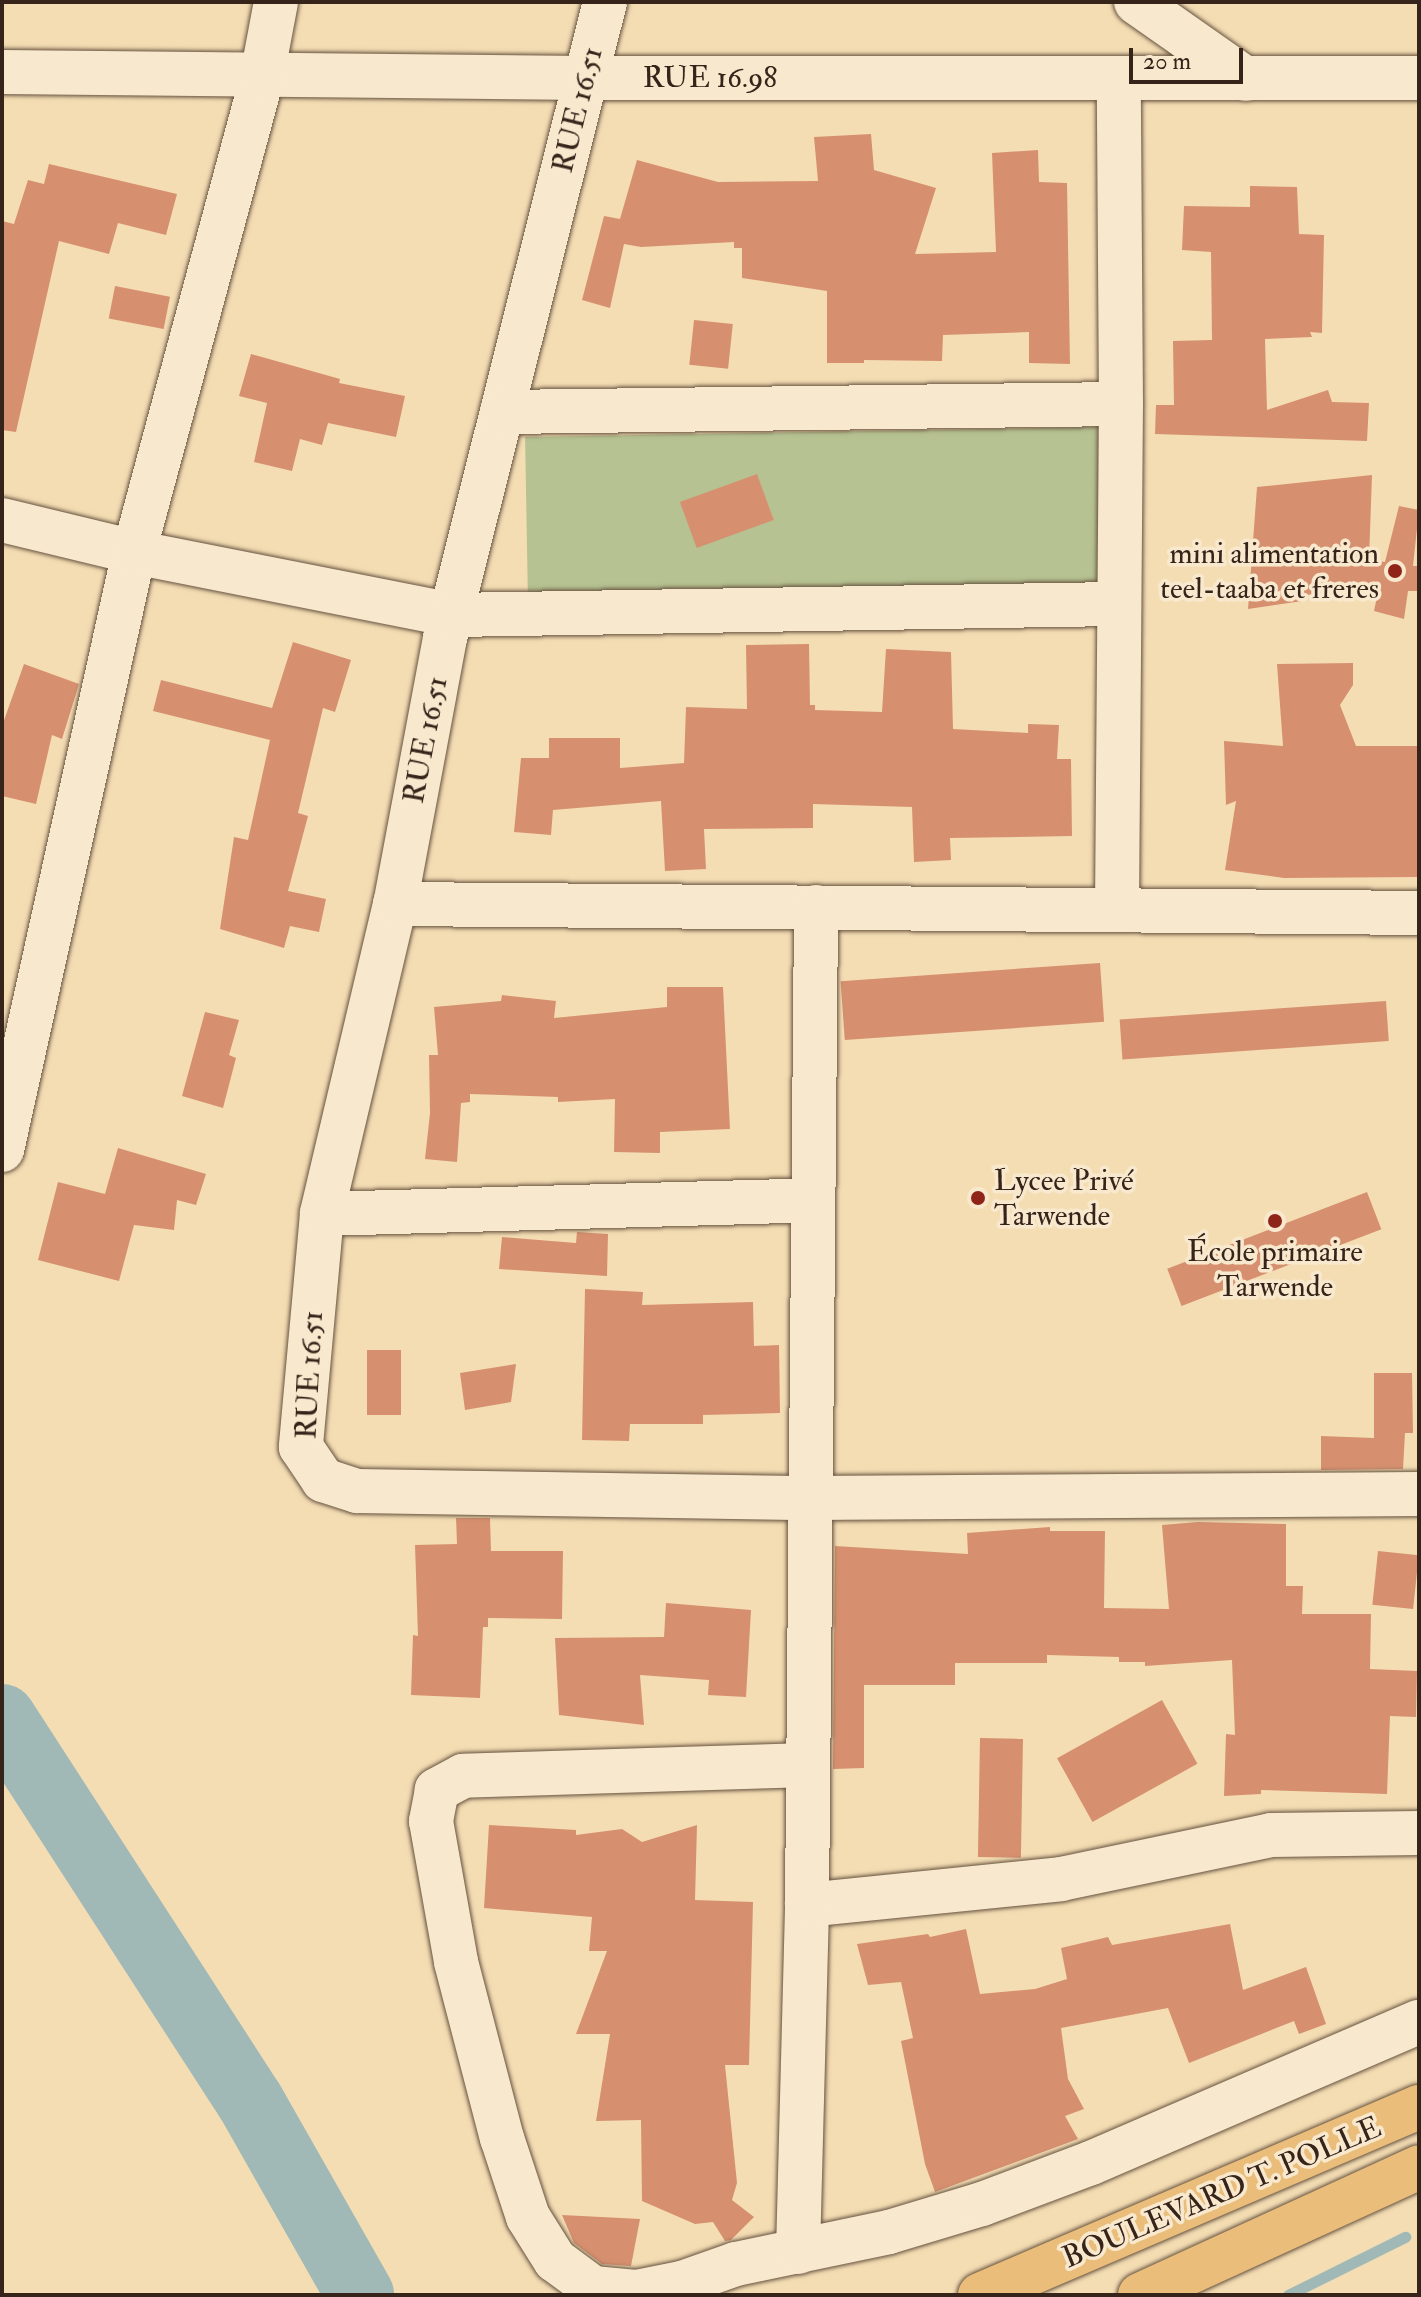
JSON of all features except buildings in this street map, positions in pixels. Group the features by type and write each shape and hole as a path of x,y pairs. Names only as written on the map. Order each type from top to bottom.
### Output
{"highway":[{"name":"BOULEVARD T. POLLE","path":"980,2295 1419,2107"},
{"name":"BOULEVARD T. POLLE","path":"1140,2295 1419,2167"}],"street":[{"path":"2,1150 17,1011 134,552 262,76 276,2"},
{"name":"RUE 16.51","path":"605,2 452,615 395,904 322,1214 301,1447 323,1480 357,1491 812,1498"},
{"path":"1136,2 1246,79"},
{"name":"RUE 16.98","path":"2,72 586,78 1419,78"},
{"path":"1117,910 1121,404 1119,78"},
{"path":"502,412 1121,404"},
{"path":"2,520 134,552 452,615 1118,604"},
{"path":"395,904 1419,913"},
{"path":"798,2252 807,1905 816,907"},
{"path":"322,1214 813,1200"},
{"path":"812,1498 1419,1494"},
{"path":"808,1765 463,1776 437,1790 431,1821 456,1962 502,2138 528,2217 555,2260 593,2288 636,2292 682,2283 736,2264 889,2232 996,2199 1091,2163 1419,2022"},
{"path":"807,1905 1061,1879 1271,1835 1419,1833"}],"green space":[{"path":"1098,427 1101,586 528,596 525,437"}],"waterway":[{"path":"2,1718 250,2101 360,2295"},
{"path":"1288,2295 1405,2237"}],"place":[{"name":"mini alimentation teel-taaba et freres","path":"1395,571"},
{"name":"Lycee Privé Tarwende","path":"978,1198"},
{"name":"École primaire Tarwende","path":"1275,1221"}]}
